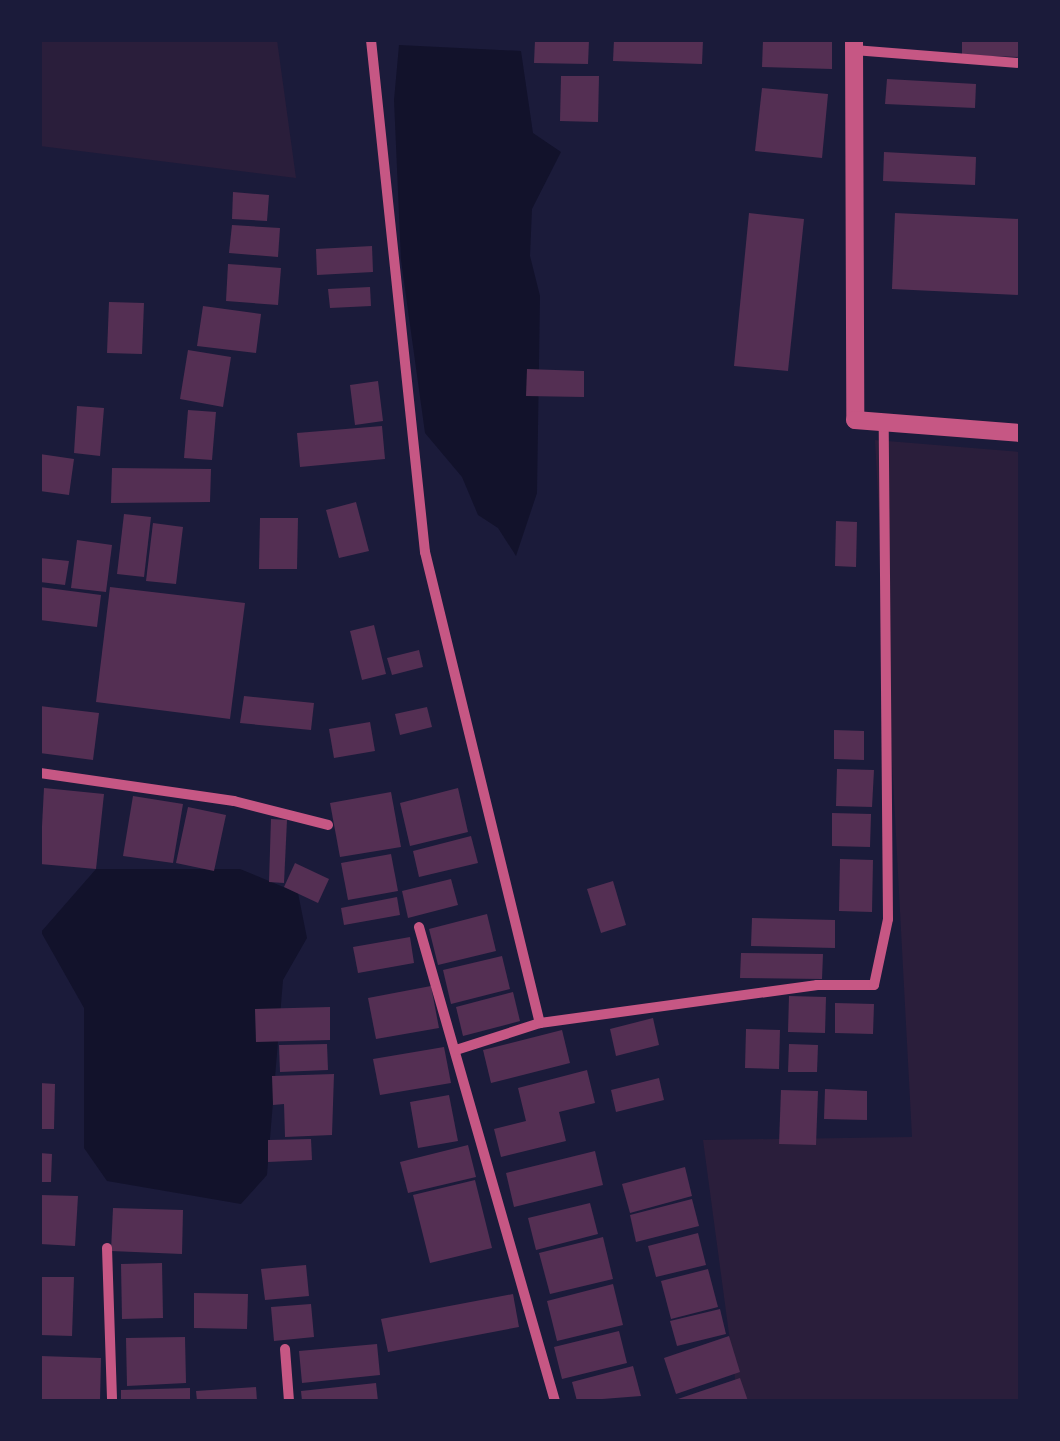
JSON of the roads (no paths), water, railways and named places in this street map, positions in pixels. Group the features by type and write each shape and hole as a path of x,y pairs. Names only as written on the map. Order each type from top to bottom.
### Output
{"street":[{"path":"371,40 424,552 540,1023"},
{"path":"1020,62 854,45 855,420 1020,433"},
{"path":"456,1050 540,1023 817,985 874,985 888,919 884,422"},
{"path":"40,773 234,801 328,825"},
{"path":"419,927 556,1401"},
{"path":"107,1248 112,1401"},
{"path":"285,1350 288,1401"}]}
